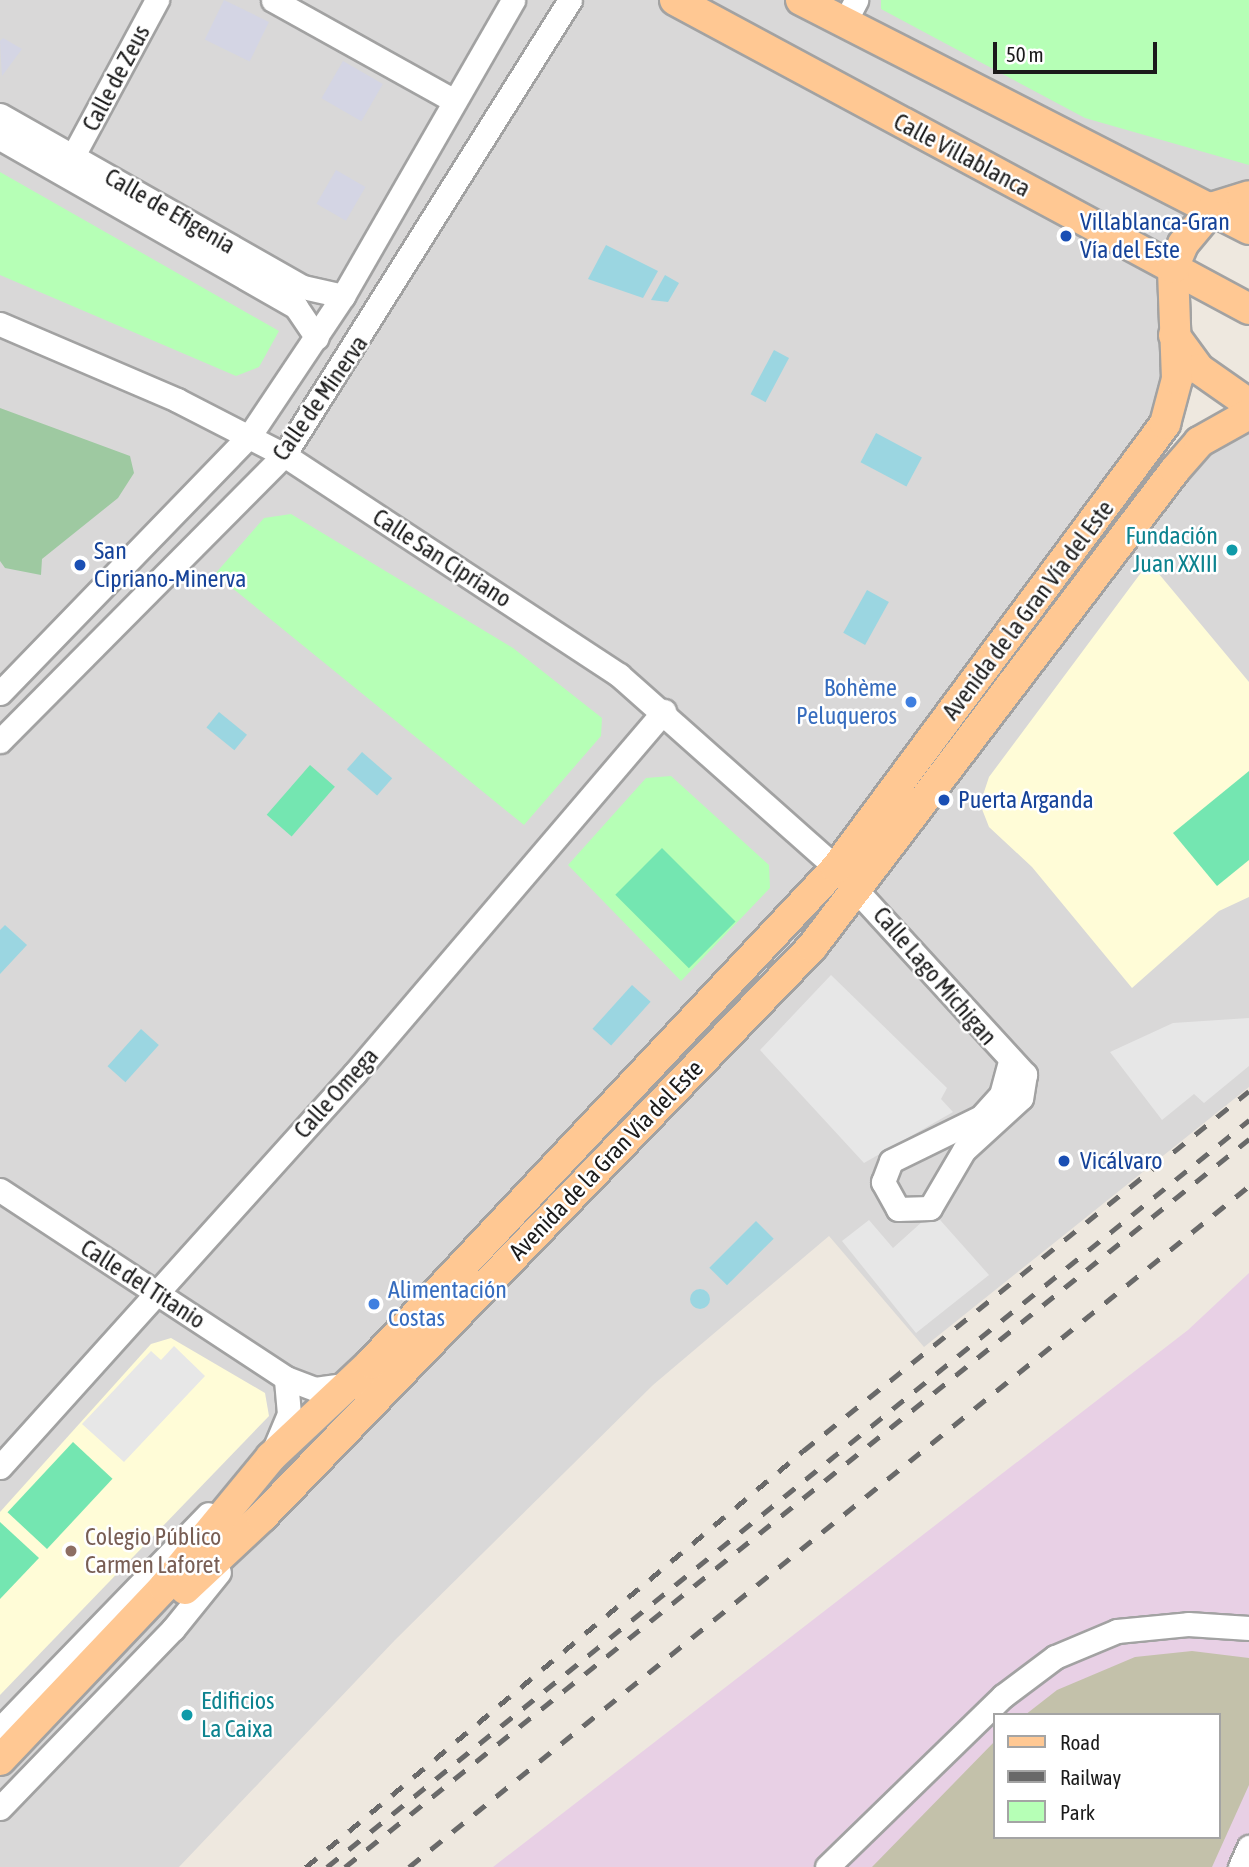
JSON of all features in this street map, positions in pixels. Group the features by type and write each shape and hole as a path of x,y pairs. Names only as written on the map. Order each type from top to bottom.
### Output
{"main road":[{"name":"Calle Villablanca","path":"674,0 1249,309"},
{"path":"801,0 850,12 1081,148 1214,207 1249,229"},
{"path":"1214,207 1249,196"},
{"name":"Avenida de la Gran Vía del Este","path":"0,1760 164,1587 271,1457 350,1384 836,868 1165,424 1177,379 1173,268 1183,244 1214,207"},
{"path":"1174,335 1199,369 1249,404"},
{"name":"Avenida de la Gran Vía del Este","path":"0,1778 262,1517 757,1005 859,891 1175,470 1199,442 1249,414"}],"street":[{"name":"Calle de Zeus","path":"68,164 157,0"},
{"path":"273,0 453,100"},
{"name":"Calle de Minerva","path":"0,693 250,435 343,296 453,100 513,0"},
{"name":"Calle de Minerva","path":"0,741 284,455 570,0"},
{"name":"Calle de Efigenia","path":"0,115 68,164 201,240 303,287 343,296"},
{"name":"Calle de Efigenia","path":"0,138 68,164"},
{"name":"Calle de Efigenia","path":"201,240 296,306 317,338"},
{"name":"Calle San Cipriano","path":"0,324 250,435 284,455 619,675 664,711 836,868"},
{"name":"Calle Omega","path":"0,1467 355,1073 664,711"},
{"path":"836,868 859,891"},
{"name":"Calle Lago Michigan","path":"859,891 1010,1062 1025,1074 1021,1098 964,1150 930,1208 898,1209 883,1182 891,1161 981,1117 1001,1095 1010,1062"},
{"name":"Calle del Titanio","path":"0,1190 286,1378 315,1389 350,1384"},
{"path":"271,1457 289,1414 286,1378"},
{"name":"Avenida de la Gran Vía del Este","path":"0,1729 271,1457"},
{"name":"Avenida de la Gran Vía del Este","path":"0,1808 173,1629 262,1517"},
{"path":"827,1867 1003,1696 1055,1657 1117,1631 1188,1624 1249,1628"},
{"path":"1240,1867 1249,1847"}],"shaded area":[{"path":"0,0 1249,0 1249,196 1183,244 1174,400 895,789 858,890 1175,470 1249,414 1249,1087 924,1347 829,1236 653,1385 395,1640 179,1867 0,1867"},
{"path":"224,0 269,22 250,61 205,40"},
{"path":"3,38 22,49 2,76 0,41"},
{"path":"343,61 383,84 361,121 322,98"},
{"path":"336,170 365,187 346,221 316,204"},
{"path":"1149,562 1249,682 1249,897 1219,911 1132,988 1032,867 989,827 980,804 989,777"},
{"path":"831,975 947,1088 941,1099 953,1112 864,1163 760,1050"},
{"path":"1249,1018 1249,1066 1204,1103 1194,1094 1162,1120 1110,1052 1173,1023"},
{"path":"933,1212 989,1275 916,1333 842,1241 869,1220 893,1248"},
{"path":"1249,1273 1249,1867 493,1867 1188,1330"},
{"name":"Colegio Público Carmen Laforet","path":"171,1338 265,1393 269,1416 0,1695 0,1512 151,1344"},
{"path":"174,1346 205,1376 124,1462 82,1424 151,1351 161,1360"},
{"path":"1192,1651 1249,1658 1249,1785 1212,1867 872,1867 993,1743 993,1839 1221,1839 1221,1713 1028,1713 1057,1690 1135,1657"}],"green space":[{"path":"881,0 1249,0 1249,165 1085,118 881,9"},
{"path":"0,172 279,331 259,367 236,376 0,275"},
{"path":"0,408 130,456 134,473 118,498 42,559 41,575 5,568 0,561"},
{"path":"291,514 513,648 602,718 601,736 524,825 215,574 264,518"},
{"path":"310,765 335,787 292,836 267,815"},
{"path":"1249,771 1249,860 1217,886 1173,833"},
{"path":"671,776 769,865 770,888 681,981 568,865 646,778"},
{"path":"662,848 736,922 689,968 615,895"},
{"path":"73,1442 112,1479 47,1549 8,1512"},
{"path":"0,1522 39,1558 0,1599"}],"water":[{"path":"606,245 658,271 643,298 588,279"},
{"path":"665,275 679,283 668,302 651,300"},
{"path":"774,350 789,358 766,402 751,394"},
{"path":"876,433 922,457 906,487 861,462"},
{"path":"867,590 889,602 865,645 843,633"},
{"path":"219,712 247,735 234,750 206,728"},
{"path":"362,752 392,778 377,796 347,769"},
{"path":"5,925 27,945 0,974 0,930"},
{"path":"632,985 651,1002 611,1046 593,1029"},
{"path":"141,1029 159,1045 125,1082 108,1066"},
{"path":"756,1221 774,1239 727,1285 709,1268"},
{"path":"700,1289 707,1292 710,1299 707,1306 700,1309 693,1306 690,1299 693,1292"}],"railway":[{"path":"306,1867 803,1451 1249,1091"},
{"path":"327,1867 1249,1120"},
{"path":"345,1867 1249,1139"},
{"path":"409,1867 1249,1186"}],"place":[{"name":"Villablanca-Gran Vía del Este","path":"1066,236"},
{"name":"Fundación Juan XXIII","path":"1232,550"},
{"name":"San Cipriano-Minerva","path":"80,565"},
{"name":"Bohème Peluqueros","path":"911,702"},
{"name":"Puerta Arganda","path":"944,800"},
{"name":"Vicálvaro","path":"1064,1161"},
{"name":"Alimentación Costas","path":"374,1304"},
{"name":"Colegio Público Carmen Laforet","path":"71,1551"},
{"name":"Edificios La Caixa","path":"187,1715"}]}
